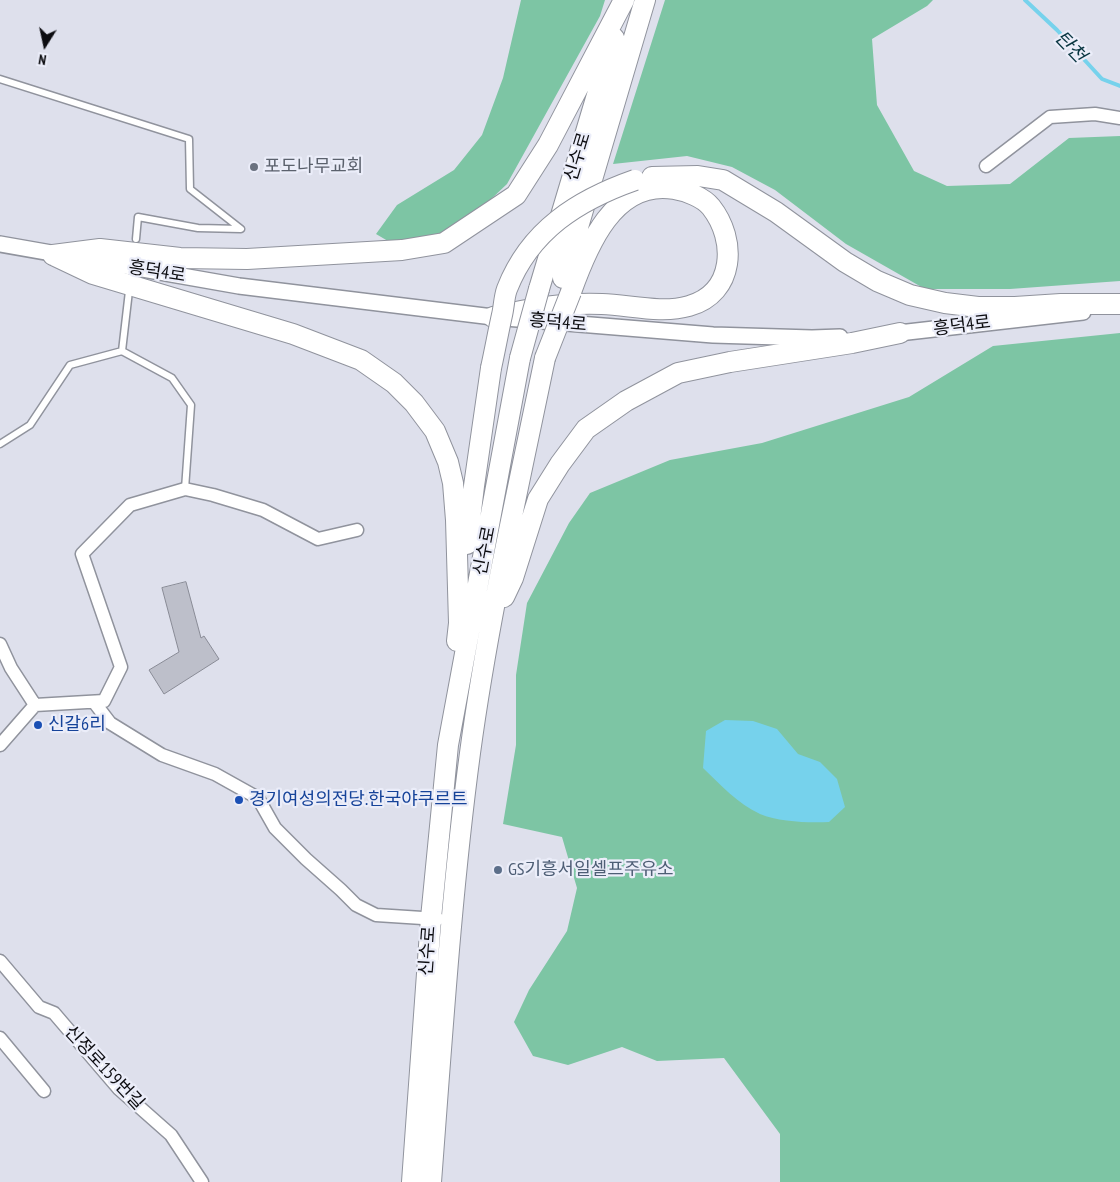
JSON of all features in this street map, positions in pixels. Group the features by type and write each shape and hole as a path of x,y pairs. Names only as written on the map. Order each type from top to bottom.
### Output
{"main road":[{"path":"53,255 100,249 180,258 247,259 402,250 444,243 516,195 548,145 625,0"},
{"name":"신수로","path":"427,1115 430,918 448,744 520,358 625,0"},
{"name":"신수로","path":"427,1115 470,754 490,625 545,358 565,292 645,0"},
{"path":"448,744 458,623 474,486 491,368 507,290 525,256 539,238 556,220 570,210 606,190 635,180 662,176 698,176 723,180 776,212 845,262 877,281 910,295 945,303 978,307 1061,304 1120,306"},
{"path":"493,317 538,307 600,304 668,309 690,306 713,292 725,275 727,240 719,220 709,205 690,193 667,188 637,192 613,212 600,227 565,292"},
{"path":"53,255 93,274 293,334 360,360 394,383 431,424 449,469 455,500 458,623"},
{"path":"490,625 513,578 538,499 560,464 586,429 626,401 678,373 730,362 852,344 900,333"},
{"path":"412,1182 427,1115"},
{"path":"427,1115 431,1182"}],"street":[{"path":"986,166 1050,117 1095,114 1120,118"},
{"name":"흥덕4로","path":"5,245 53,255 239,286 493,317 649,331 812,338 900,333 1120,306"},
{"path":"0,745 35,705 104,701 121,667 82,554 130,505 185,489 263,510 318,539 357,530"},
{"path":"0,644 5,669 35,705"},
{"path":"94,702 110,723 162,755 215,774 258,798 275,828 356,905 376,915 451,920"},
{"name":"신정로159번길","path":"0,961 39,1007 54,1013 119,1088 171,1135 202,1182"},
{"path":"0,1038 44,1091"}],"lane":[{"path":"0,79 189,139 190,189 241,229 198,228 138,217 136,239"},
{"path":"122,351 129,291"},
{"path":"0,444 30,424 70,365 122,351 172,378 191,405 185,489"}],"green space":[{"path":"521,0 605,0 600,16 507,184 467,222 429,240 393,244 376,234 397,205 454,170 482,135 503,78"},
{"path":"665,0 933,0 927,6 872,39 877,105 914,171 947,186 1010,184 1069,138 1120,136 1120,281 1010,289 925,289 846,244 775,190 732,167 687,156 613,164"},
{"path":"1120,333 1120,1182 780,1182 780,1134 724,1058 657,1061 622,1047 568,1065 533,1056 514,1022 529,990 567,931 577,888 562,837 503,824 516,745 516,675 527,603 569,523 590,493 670,460 762,443 909,397 993,346"}],"water":[{"path":"725,720 753,721 777,729 798,754 820,762 837,779 845,807 829,822 812,822 768,817 744,805 703,768 706,731"}],"building":[{"path":"186,582 201,638 204,636 219,659 164,694 149,670 179,652 162,588"}],"waterway":[{"name":"탄천","path":"1025,0 1057,30 1102,79 1120,86"}],"place":[{"name":"포도나무교회","path":"254,167"},
{"name":"신갈6리","path":"38,725"},
{"name":"경기여성의전당.한국야쿠르트","path":"239,800"},
{"name":"GS기흥서일셀프주유소","path":"498,870"}]}
